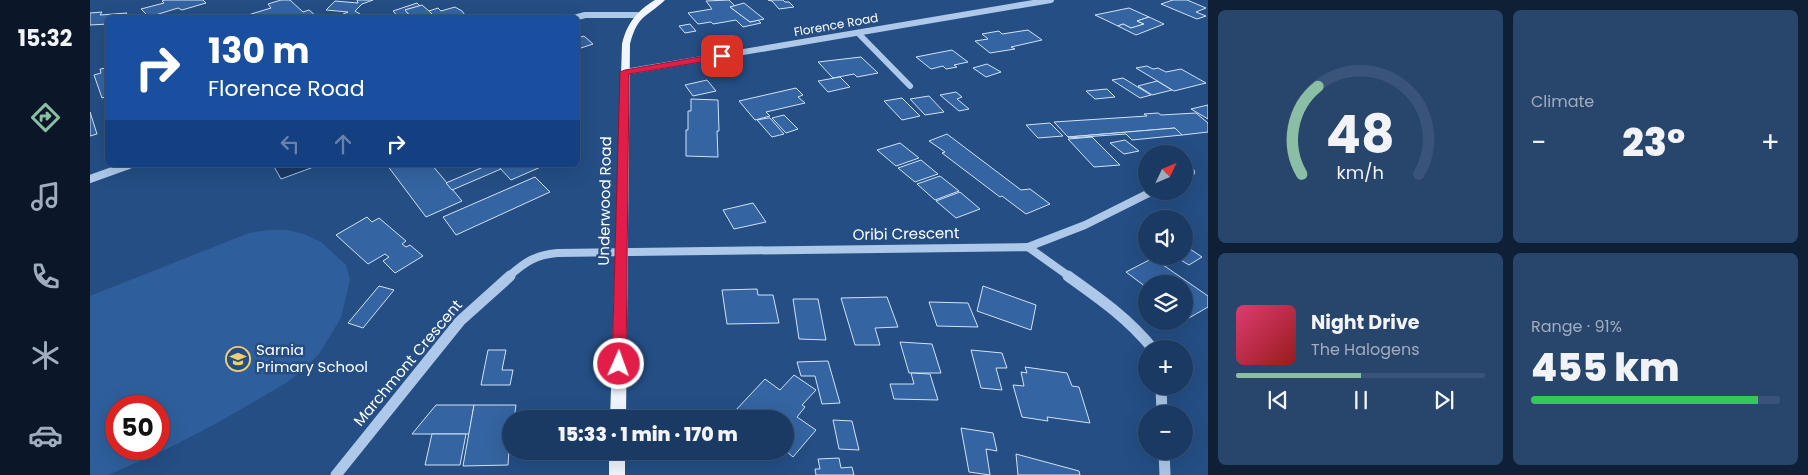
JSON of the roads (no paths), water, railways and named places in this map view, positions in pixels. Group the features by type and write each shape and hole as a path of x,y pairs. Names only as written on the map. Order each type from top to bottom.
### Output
{"main road":[{"path":"637,15 661,0"},
{"name":"Underwood Road","path":"618,410 626,44 630,29 637,15"},
{"path":"616,475 617,460"}],"street":[{"name":"Florence Road","path":"625,72 1051,0"},
{"path":"580,17 594,14 637,15"},
{"path":"858,33 910,86"},
{"path":"90,179 123,167"},
{"path":"1028,247 1085,225 1138,198"},
{"path":"1028,247 1113,308 1139,331 1146,340"},
{"name":"Oribi Crescent","path":"622,253 1028,247"},
{"name":"Marchmont Crescent","path":"336,475 460,321 519,267 538,255 557,253 622,253"},
{"path":"1164,460 1165,475"}],"place":[{"name":"Sarnia Primary School","path":"238,359"}]}
